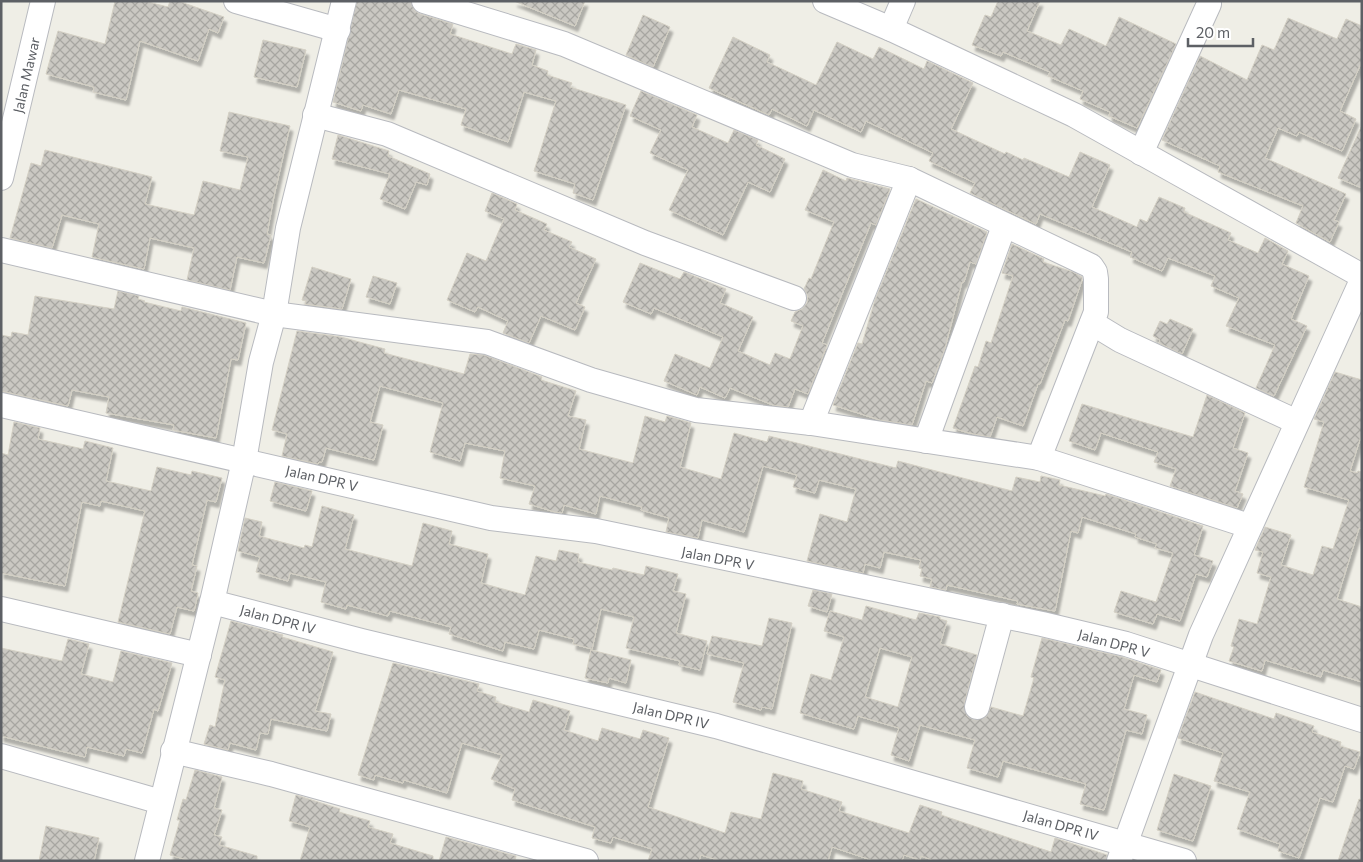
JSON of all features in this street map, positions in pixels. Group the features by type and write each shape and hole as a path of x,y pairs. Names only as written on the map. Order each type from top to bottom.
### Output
{"street":[{"name":"Jalan Mawar","path":"1,178 10,110 42,1"},
{"path":"236,1 338,30"},
{"path":"147,861 173,751 212,602 244,461 261,362 274,314 288,228 344,1"},
{"path":"424,1 564,44 852,165 909,179 1091,266 1095,272 1097,301 1092,323 1039,458"},
{"path":"825,1 891,29 1074,115 1362,276"},
{"path":"891,29 903,1"},
{"path":"1141,153 1209,4"},
{"path":"315,116 387,134 645,244 794,298"},
{"path":"811,423 909,179"},
{"path":"926,441 1004,226"},
{"path":"1,250 274,314 487,342 591,380 696,410 811,423 1039,458 1249,526"},
{"path":"1123,852 1190,665 1249,526 1297,422 1356,305 1362,280"},
{"path":"1092,323 1120,340 1297,422"},
{"name":"Jalan DPR V","path":"1,405 491,518 596,531 656,546 1002,615 1126,644 1362,720"},
{"name":"Jalan DPR IV","path":"212,602 371,644 716,726 1123,852 1184,861"},
{"path":"1,608 199,655"},
{"path":"977,707 1002,615"},
{"path":"173,751 271,774 586,861"},
{"path":"1,756 161,802"}],"building":[{"path":"115,1 144,1 168,7 170,1 178,1 224,17 218,33 209,29 198,61 140,41 126,100 93,92 94,87 46,74 58,31 105,44"},
{"path":"357,1 411,1 414,10 420,14 453,24 450,34 512,54 516,44 536,50 532,65 548,71 547,75 572,83 570,87 626,105 593,200 573,193 575,184 534,171 556,101 524,92 508,142 461,125 466,109 399,90 391,114 363,105 361,111 333,102"},
{"path":"514,1 585,1 575,26"},
{"path":"998,1 1040,1 1027,31 1061,45 1069,29 1106,46 1119,17 1176,44 1137,128 1109,116 1110,112 1080,99 1083,91 1048,76 1050,72 1003,52 1001,56 972,45 985,15 991,17"},
{"path":"643,15 670,27 653,67 626,55"},
{"path":"1288,18 1337,39 1346,19 1362,26 1362,61 1340,111 1356,119 1342,151 1299,132 1297,136 1278,128 1265,158 1346,194 1334,220 1339,222 1330,242 1296,223 1303,206 1218,172 1220,166 1162,140 1200,56 1247,80 1262,45 1274,50"},
{"path":"733,37 770,55 767,62 816,85 837,42 873,59 879,47 924,69 927,61 973,83 951,129 1005,154 1006,152 1023,160 1024,158 1069,177 1080,152 1110,165 1092,207 1137,227 1140,219 1147,222 1159,197 1185,208 1184,212 1231,233 1228,240 1258,253 1265,238 1288,251 1282,264 1309,276 1291,319 1307,326 1274,396 1256,388 1275,345 1226,326 1239,298 1211,286 1215,276 1168,258 1162,271 1130,257 1132,252 1040,214 1036,224 970,193 975,183 929,161 933,153 866,121 861,132 814,110 807,126 772,109 769,115 709,88"},
{"path":"263,40 306,50 297,87 254,77"},
{"path":"641,91 697,115 692,127 728,143 734,130 758,140 756,145 785,159 770,192 748,182 723,235 669,210 688,170 650,153 661,130 630,116"},
{"path":"229,112 290,126 274,196 267,234 271,235 264,263 237,257 230,290 187,280 194,248 150,238 144,269 92,257 99,224 62,215 52,248 10,238 31,163 41,166 45,150 152,177 145,204 194,215 203,181 240,190 248,157 220,151"},
{"path":"1362,125 1362,188 1338,178"},
{"path":"338,135 389,151 388,156 430,174 427,185 416,182 405,209 380,199 390,174 332,159"},
{"path":"823,170 846,181 847,178 890,189 876,225 871,223 822,343 827,345 808,394 795,389 788,407 773,405 730,388 725,398 700,387 697,395 664,381 675,354 710,368 723,337 654,308 651,314 623,302 640,263 680,279 684,272 726,289 720,303 753,317 738,351 770,365 775,353 790,359 803,326 791,321 795,312 802,309 807,303 808,296 804,289 809,278 811,279 834,222 805,210"},
{"path":"492,193 517,204 515,210 547,224 544,230 572,242 569,247 596,259 576,303 585,307 575,330 541,316 529,343 503,333 508,321 478,307 475,312 447,300 467,253 486,261 504,219 485,211"},
{"path":"916,199 987,232 976,264 970,262 964,282 962,282 945,348 932,383 926,381 912,425 880,420 833,405 858,343 862,344 875,300"},
{"path":"1012,244 1044,259 1043,262 1073,272 1082,277 1082,280 1068,321 1065,320 1040,384 1038,384 1023,426 997,417 990,437 953,428 975,366 978,367 986,341 991,343 1013,276 1002,273"},
{"path":"312,267 351,279 342,309 305,304 306,301 302,300"},
{"path":"373,276 397,283 390,304 366,297"},
{"path":"118,291 139,296 138,299 144,302 181,311 182,307 246,323 238,360 231,359 216,438 173,430 174,425 106,413 109,397 72,390 68,406 1,391 1,335 11,337 12,332 28,335 35,296 114,309"},
{"path":"1170,319 1193,329 1182,354 1159,343 1160,340 1153,336 1160,321 1167,324"},
{"path":"297,331 341,337 385,349 384,353 464,374 470,354 484,355 542,377 541,380 576,391 568,416 586,420 579,449 633,463 645,416 665,422 667,416 691,423 680,467 721,479 734,433 767,442 769,436 896,468 898,461 1012,491 1016,477 1040,482 1041,476 1060,480 1059,485 1105,496 1106,494 1203,526 1194,555 1213,561 1207,577 1196,574 1180,621 1157,614 1153,624 1114,612 1121,591 1156,602 1173,553 1155,548 1157,544 1135,537 1136,534 1082,517 1078,533 1071,531 1055,611 1017,604 1018,601 947,585 946,590 930,587 932,579 920,576 922,569 919,568 921,560 884,552 880,568 865,564 863,573 807,561 820,514 847,522 856,489 819,480 815,493 793,487 797,475 763,466 744,532 702,520 698,538 666,532 669,518 641,510 642,507 600,496 596,514 564,505 562,513 555,512 529,504 535,486 500,478 505,451 465,443 460,461 430,452 443,403 380,386 370,422 383,425 374,460 326,448 322,462 318,464 282,456 287,434 272,430"},
{"path":"1335,372 1362,380 1362,433 1350,471 1362,472 1362,529 1359,528 1337,599 1362,607 1362,682 1323,670 1321,677 1265,660 1262,671 1229,661 1234,647 1231,646 1239,619 1257,624 1271,577 1257,573 1263,552 1255,550 1265,527 1291,535 1281,565 1313,575 1322,546 1333,549 1349,500 1304,487 1324,422 1314,419"},
{"path":"1207,395 1245,413 1233,448 1248,453 1235,491 1243,494 1237,508 1170,486 1176,469 1154,462 1158,452 1101,433 1095,450 1069,441 1082,404 1193,437"},
{"path":"14,422 40,428 38,439 83,449 85,441 113,448 106,481 151,491 157,467 191,475 192,471 222,478 216,502 207,500 192,565 197,566 191,591 198,593 194,611 177,607 170,634 118,622 145,511 101,501 100,506 82,502 65,586 1,573 1,453 8,455"},
{"path":"275,482 312,491 306,511 270,501"},
{"path":"322,506 354,515 345,549 412,566 423,523 452,531 449,544 488,554 481,583 525,595 536,556 556,561 559,550 579,554 578,562 612,570 613,568 644,575 646,566 678,574 673,591 686,594 676,633 707,641 700,670 679,665 680,661 626,648 634,617 601,609 592,649 573,644 574,639 539,630 534,649 505,642 503,651 449,634 451,627 390,611 388,616 347,605 346,609 321,602 326,582 290,573 288,581 256,572 260,557 238,551 245,518 262,522 259,536 304,548 305,545 312,547"},
{"path":"813,590 832,594 827,612 808,606"},
{"path":"866,606 916,620 919,613 940,617 940,619 947,621 940,644 977,655 964,704 967,716 974,720 986,717 991,707 1023,716 1034,678 1031,677 1042,638 1122,657 1161,670 1157,682 1134,675 1124,709 1147,715 1142,734 1126,730 1104,810 1080,804 1086,784 1003,761 998,777 967,768 975,740 920,725 909,761 891,755 899,728 858,716 854,729 800,713 811,674 831,680 844,637 824,631 830,611 862,620","holes":["880,648 912,657 898,707 865,697"]},
{"path":"769,618 792,623 772,709 762,707 761,710 733,702 744,663 707,654 712,636 762,646"},
{"path":"231,621 283,635 282,637 333,652 315,711 331,714 327,731 271,719 268,734 260,733 256,750 230,743 228,750 204,744 210,725 215,727 225,680 215,677"},
{"path":"68,639 89,644 81,674 113,682 121,651 172,663 158,711 154,709 142,753 126,749 124,756 87,747 85,757 1,736 1,648 62,661"},
{"path":"591,650 631,660 626,683 609,678 608,683 585,678"},
{"path":"393,663 479,684 477,691 496,697 495,702 529,712 533,700 570,711 564,730 598,741 602,728 640,739 643,730 669,738 648,807 725,833 731,812 761,819 773,773 803,781 801,789 842,802 839,811 909,833 920,805 942,812 941,815 1051,852 1055,838 1107,855 1106,861 935,861 921,856 920,860 904,855 902,861 874,861 832,847 828,861 721,861 701,855 699,861 648,861 652,849 613,837 611,843 592,838 595,827 512,800 515,789 491,779 502,755 462,743 447,793 404,780 403,783 375,775 374,780 358,775"},
{"path":"1195,692 1274,719 1276,713 1314,726 1312,732 1341,742 1340,746 1360,752 1354,769 1345,766 1333,802 1320,798 1299,858 1278,851 1280,844 1237,829 1250,792 1214,781 1223,753 1178,738"},
{"path":"195,770 222,777 214,808 222,810 214,835 222,837 219,845 257,856 257,861 191,861 170,855 180,820 177,820 183,799 186,800"},
{"path":"1174,774 1211,786 1193,841 1157,830"},
{"path":"296,795 340,809 339,812 370,821 368,827 393,834 390,843 433,856 433,861 300,861 310,827 289,821"},
{"path":"1359,799 1362,800 1362,861 1338,861"},
{"path":"46,826 99,838 94,861 39,861"},
{"path":"446,837 516,856 515,861 439,861"}]}
